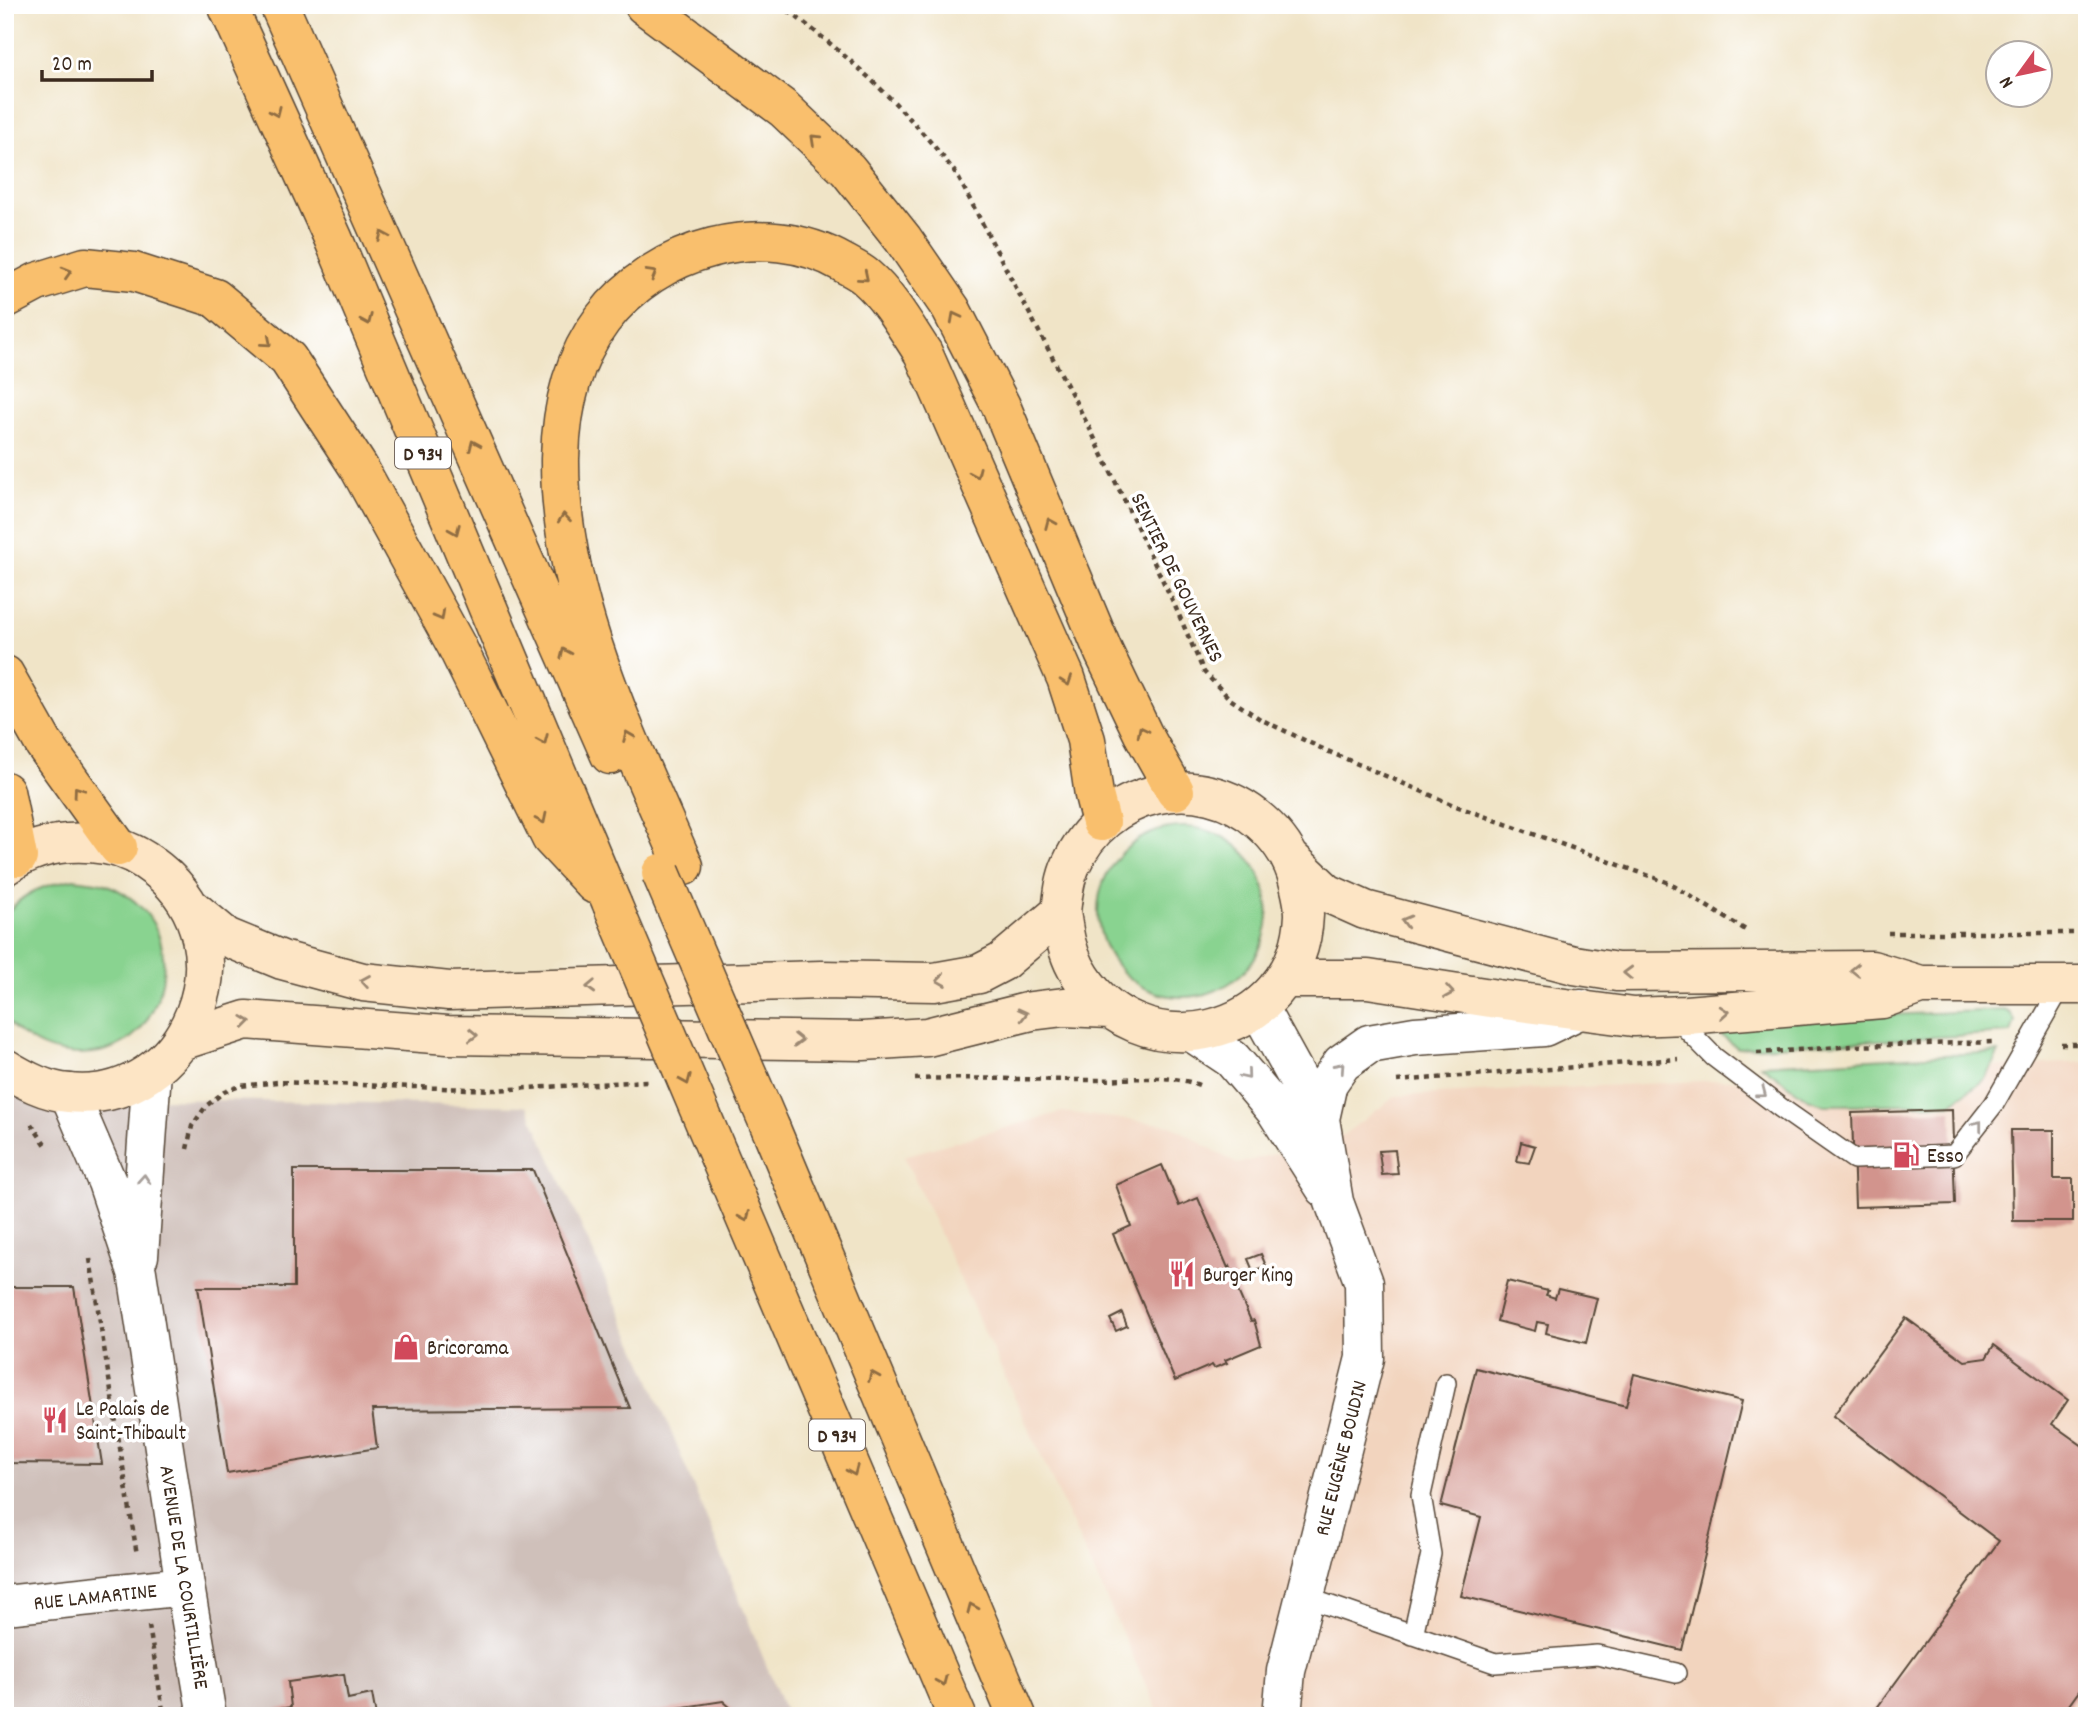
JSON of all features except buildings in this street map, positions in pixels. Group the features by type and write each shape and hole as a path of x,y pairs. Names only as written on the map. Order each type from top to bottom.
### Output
{"highway":[{"name":"D 934","path":"227,5 333,238 957,1716"},
{"name":"D 934","path":"279,5 673,869 781,1126 796,1192 1017,1716"},
{"path":"644,5 784,109 848,170 904,239 938,289 1001,406 1104,653 1143,734 1175,791"},
{"path":"673,869 582,610 563,521 560,460 563,404 579,359 602,320 634,285 676,261 720,244 760,241 792,243 830,256 865,276 894,311 923,353 1066,678 1086,740 1101,822"},
{"path":"5,299 37,282 85,267 134,272 215,298 288,359 359,468 443,622 551,838 612,904"},
{"path":"5,675 44,744 118,847"},
{"path":"5,791 12,861"}],"main road":[{"path":"1292,860 1304,914 1300,944 1284,979 1258,1007 1234,1022 1193,1033 1155,1030 1132,1022 1110,1009 1092,993 1075,968 1065,941 1061,912 1063,889 1070,866 1085,840 1101,822 1121,807 1142,798 1175,791 1216,796 1247,810 1276,836 1292,860 1327,893 1365,910 1574,965 1616,972 1666,974 1872,970 1921,985 2075,985"},
{"path":"12,861 50,844 84,841 118,847 146,861 170,880 189,906 226,937 282,960 363,982 449,991 821,980 934,982 979,974 1002,962 1061,912"},
{"path":"5,1068 31,1084 69,1093 108,1089 126,1084 152,1070 181,1041 198,1010 205,974 202,939 189,906"},
{"path":"1284,979 1368,979 1633,1017 1882,999 1921,985"},
{"path":"181,1041 246,1020 448,1035 863,1041 927,1037 1053,1008 1110,1009"}],"street":[{"name":"RUE EUGÈNE BOUDIN","path":"1258,1007 1320,1119 1334,1202 1364,1283 1365,1358 1286,1671 1282,1716"},
{"name":"RUE EUGÈNE BOUDIN","path":"1320,1119 1328,1083 1342,1063 1369,1044 1415,1036 1544,1027 1581,1009"},
{"name":"RUE EUGÈNE BOUDIN","path":"1193,1033 1232,1059 1276,1111 1334,1202"},
{"name":"AVENUE DE LA COURTILLIÈRE","path":"137,1272 152,1070"},
{"name":"AVENUE DE LA COURTILLIÈRE","path":"69,1093 107,1182 137,1272 207,1716"},
{"name":"RUE LAMARTINE","path":"5,1605 185,1586"}],"lane":[{"path":"1674,1016 1714,1057 1854,1159 1954,1155 1994,1104 2075,985"},
{"path":"1413,1635 1431,1554 1421,1496 1446,1383"},
{"path":"1305,1597 1495,1663 1597,1655 1676,1673"}],"path":[{"name":"SENTIER DE GOUVERNES","path":"780,5 808,25 887,94 931,140 957,175 1092,433 1204,672 1230,699 1260,719 1314,745 1455,806 1670,883 1749,932 1736,936"},
{"path":"1884,933 2087,933"},
{"path":"88,1248 164,1716"}],"shaded area":[{"path":"2087,1062 2087,1716 1160,1716 904,1156 1062,1112 1171,1125 1237,1164 1343,1135 1396,1096"},
{"path":"5,1096 527,1106 643,1363 787,1716 5,1716"}],"green space":[{"path":"1183,827 1216,833 1243,852 1262,879 1268,912 1262,945 1243,972 1216,991 1183,997 1150,991 1123,972 1104,945 1098,912 1104,879 1123,852 1150,833"},
{"path":"74,879 105,884 125,894 141,908 153,923 164,960 157,1000 147,1020 136,1033 123,1043 108,1049 75,1054 43,1047 22,1035 6,1017 4,1008 6,917 27,895"},
{"path":"2004,1010 2010,1013 2015,1021 2011,1033 1738,1048 1718,1033 1715,1027 1722,1022"},
{"path":"1999,1052 1985,1079 1950,1104 1825,1105 1808,1099 1761,1065"}],"place":[{"name":"Esso","path":"1906,1155"},
{"name":"Burger King","path":"1182,1274"},
{"name":"Bricorama","path":"406,1347"},
{"name":"Le Palais de Saint-Thibault","path":"55,1420"}]}
